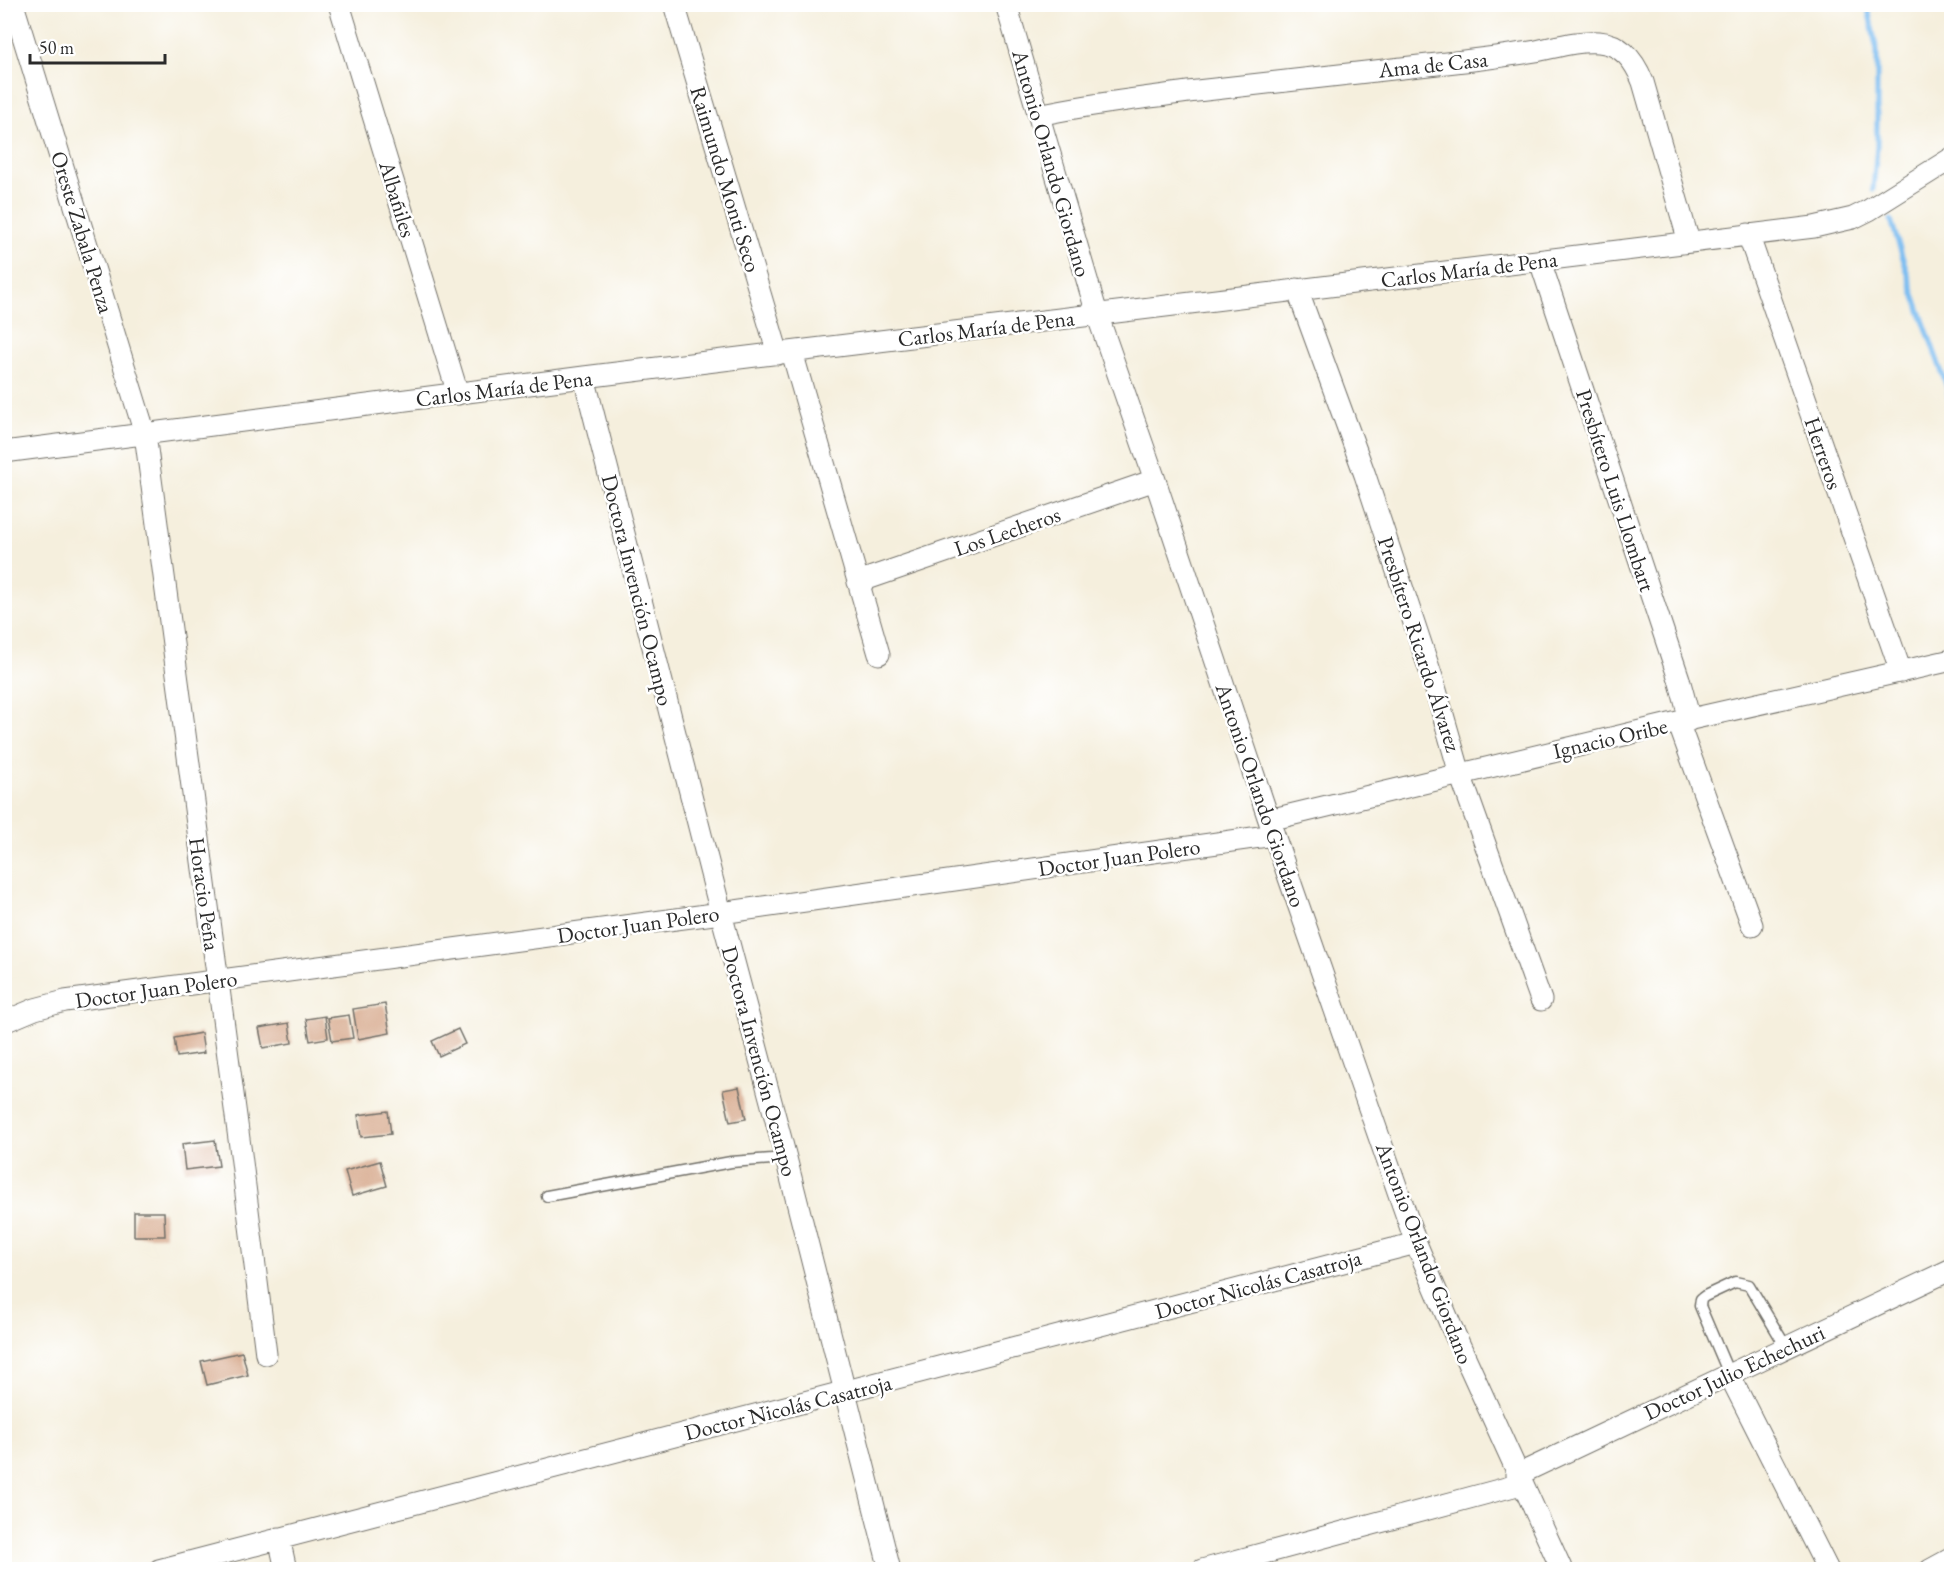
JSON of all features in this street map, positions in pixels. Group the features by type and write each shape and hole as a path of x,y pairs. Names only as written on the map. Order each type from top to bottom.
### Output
{"street":[{"name":"Oreste Zabala Penza","path":"13,4 145,434"},
{"name":"Albañiles","path":"339,4 458,394"},
{"name":"Raimundo Monti Seco","path":"674,4 879,654"},
{"name":"Antonio Orlando Giordano","path":"1006,4 1097,314 1271,828 1416,1243 1519,1480 1562,1569"},
{"name":"Ama de Casa","path":"1040,115 1072,108 1166,95 1513,55 1586,42 1600,42 1621,50 1629,56 1637,68 1689,242"},
{"name":"Carlos María de Pena","path":"4,452 1297,289 1814,227 1853,218 1952,158"},
{"name":"Herreros","path":"1748,234 1901,672"},
{"name":"Presbítero Luis Llombart","path":"1540,261 1679,680 1684,721 1752,925"},
{"name":"Presbítero Ricardo Álvarez","path":"1297,289 1384,532 1433,680 1460,774 1541,1000"},
{"name":"Doctora Invención Ocampo","path":"584,378 890,1569"},
{"name":"Horacio Peña","path":"145,434 242,1154 266,1354"},
{"name":"Los Lecheros","path":"858,582 1155,480"},
{"name":"Ignacio Oribe","path":"1271,828 1460,774 1952,660"},
{"name":"Doctor Juan Polero","path":"4,1022 42,1007 65,1001 721,913 1271,828"},
{"name":"Doctor Nicolás Casatroja","path":"159,1569 1416,1243"},
{"name":"Doctor Julio Echechuri","path":"1202,1569 1519,1480 1729,1374 1952,1269"},
{"path":"1729,1374 1828,1569"},
{"path":"279,1538 286,1569"},
{"path":"1930,1569 1952,1558"}],"lane":[{"path":"547,1196 731,1162 786,1158"},
{"path":"1729,1374 1700,1306 1701,1299 1705,1296 1735,1281 1749,1285 1786,1347"}],"building":[{"path":"385,1004 390,1033 358,1039 353,1009"},
{"path":"349,1015 353,1038 332,1041 328,1018"},
{"path":"325,1016 328,1038 310,1041 306,1019"},
{"path":"289,1023 292,1043 263,1048 259,1028"},
{"path":"458,1029 465,1044 439,1056 432,1041"},
{"path":"201,1033 204,1053 177,1057 174,1038"},
{"path":"739,1087 746,1119 730,1122 723,1090"},
{"path":"388,1111 391,1134 361,1137 358,1115"},
{"path":"215,1140 219,1166 185,1170 182,1144"},
{"path":"380,1161 387,1186 352,1196 345,1171"},
{"path":"134,1212 164,1212 165,1236 134,1236"},
{"path":"242,1352 248,1375 207,1385 201,1361"}],"waterway":[{"path":"1867,4 1877,51 1877,147 1873,190"},
{"path":"1891,220 1947,387 1952,411"}]}
